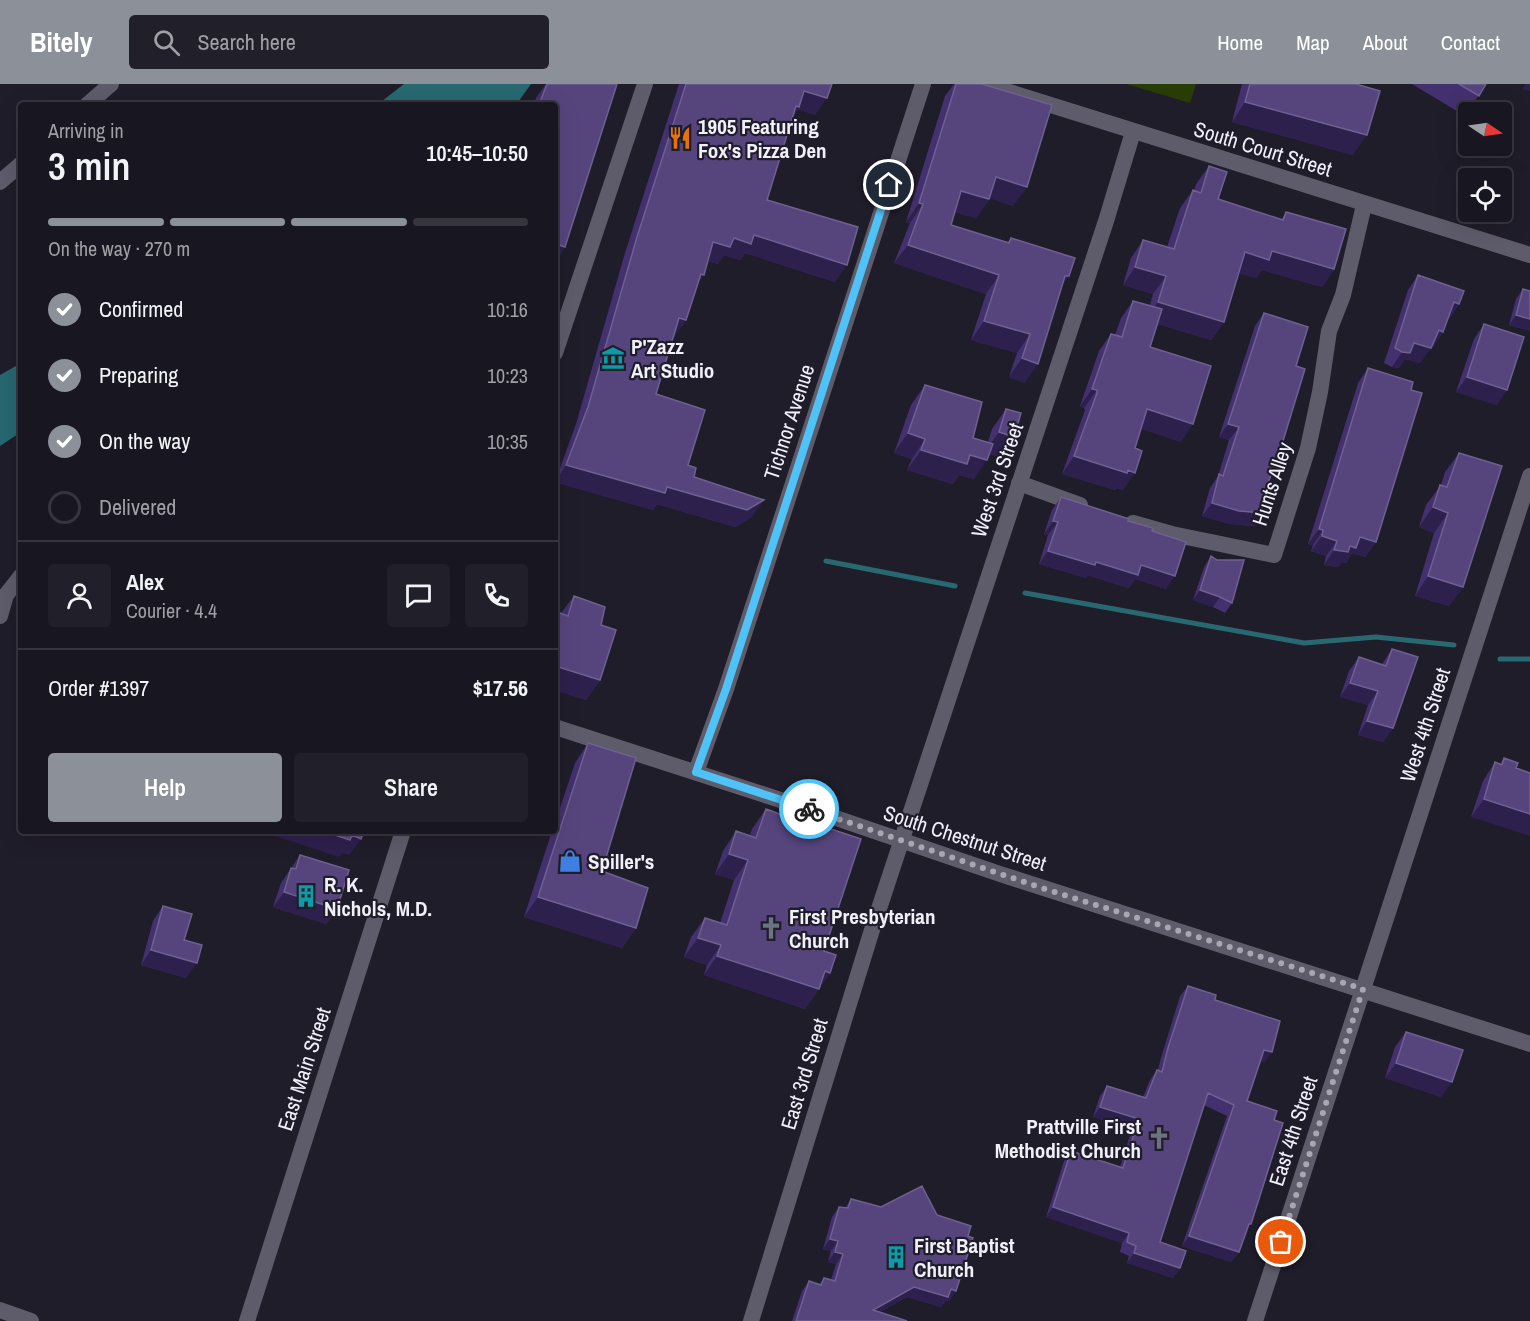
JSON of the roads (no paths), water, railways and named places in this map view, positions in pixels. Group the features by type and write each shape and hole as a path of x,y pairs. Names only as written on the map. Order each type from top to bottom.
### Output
{"street":[{"path":"90,102 111,84"},
{"path":"558,344 645,84"},
{"name":"Tichnor Avenue","path":"696,772 726,689 923,84"},
{"name":"South Court Street","path":"984,84 1364,205 1530,255"},
{"name":"West 3rd Street","path":"901,842 1099,243 1133,132"},
{"path":"0,182 18,167"},
{"name":"Hunts Alley","path":"1121,519 1173,534 1274,555 1308,448 1320,392 1329,331 1345,285 1364,205"},
{"name":"West 4th Street","path":"1363,989 1530,476"},
{"path":"1019,483 1098,511"},
{"path":"0,616 6,595 18,580"},
{"name":"South Chestnut Street","path":"558,728 833,817 901,842 1530,1044"},
{"name":"East Main Street","path":"247,1321 402,834"},
{"name":"East 3rd Street","path":"751,1321 901,842"},
{"name":"East 4th Street","path":"1255,1321 1363,989"},
{"path":"0,1310 32,1321"}],"water":[{"path":"404,84 531,84 518,102 381,102"},
{"path":"18,365 18,434 0,446 0,375"}],"waterway":[{"path":"826,561 955,586"},
{"path":"1025,593 1304,643 1376,637 1454,645"},
{"path":"1500,659 1530,659"}],"place":[{"name":"1905 Featuring Fox's Pizza Den","path":"680,138"},
{"name":"P'Zazz Art Studio","path":"613,358"},
{"name":"Spiller's","path":"570,861"},
{"name":"R. K. Nichols, M.D.","path":"306,896"},
{"name":"First Presbyterian Church","path":"771,928"},
{"name":"Prattville First Methodist Church","path":"1159,1138"},
{"name":"First Baptist Church","path":"896,1257"}]}
